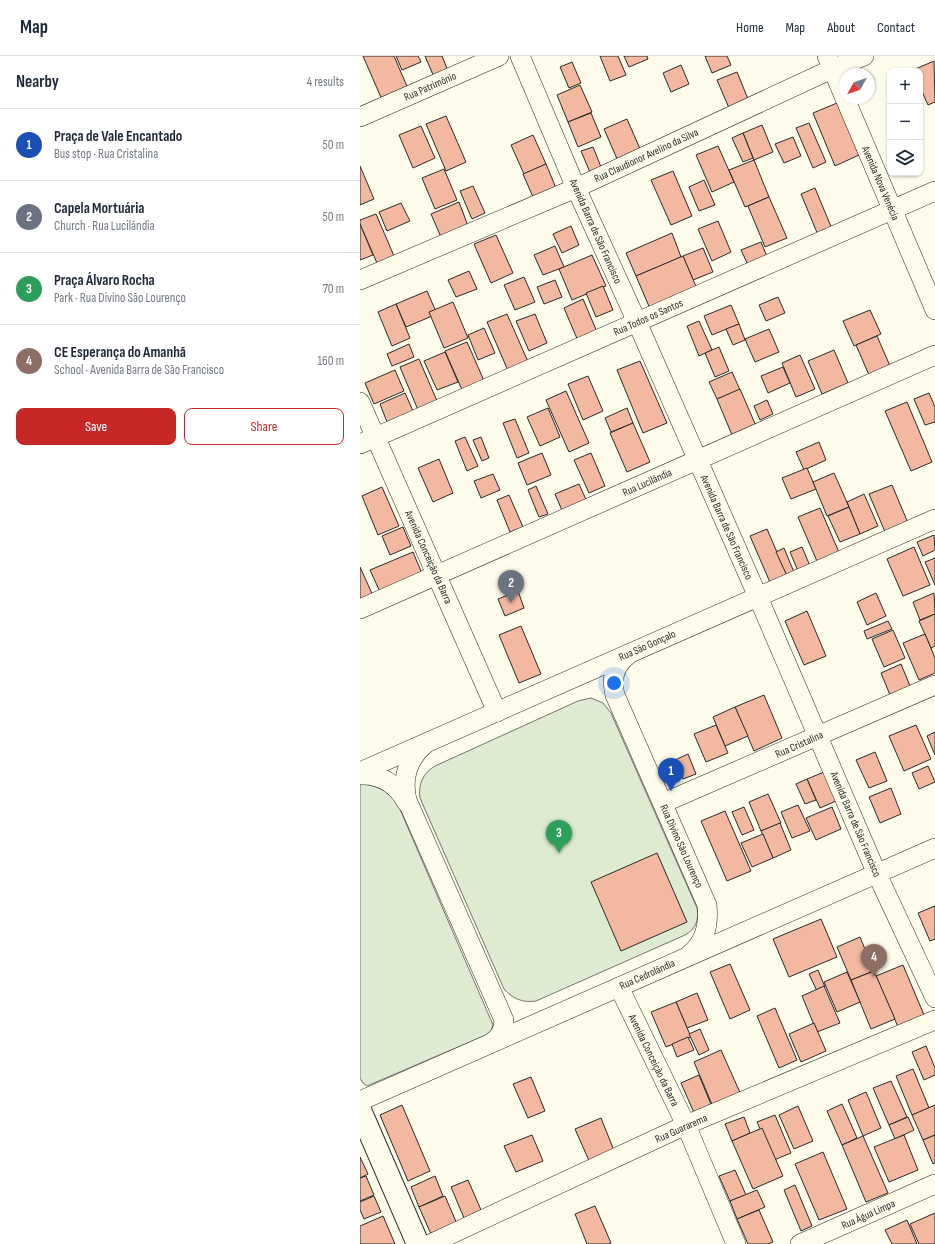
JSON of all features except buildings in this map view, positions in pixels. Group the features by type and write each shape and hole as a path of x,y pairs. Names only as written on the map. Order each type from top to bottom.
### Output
{"main road":[{"path":"360,1110 418,1244"}],"street":[{"name":"Rua Patrimônio","path":"360,117 499,56"},
{"name":"Avenida Barra de São Francisco","path":"520,56 576,188 698,460 878,874 935,998"},
{"name":"Rua Claudionor Avelino da Silva","path":"360,280 576,188 830,62 864,56"},
{"name":"Avenida Nova Venécia","path":"830,62 935,310"},
{"name":"Rua Todos os Santos","path":"368,440 935,191"},
{"name":"Rua Lucilândia","path":"360,609 935,355"},
{"name":"Avenida Conceição da Barra","path":"360,402 368,440 437,575 497,712"},
{"name":"Rua São Gonçalo","path":"360,773 633,651 935,520"},
{"name":"Rua Divino São Lourenço","path":"633,651 622,660 614,672 613,688 707,905 708,921 704,936 693,952 684,958"},
{"name":"Rua Divino São Lourenço","path":"571,679 580,678 603,686 611,692 622,709"},
{"name":"Rua Cristalina","path":"663,803 935,685"},
{"path":"430,741 416,753 407,769 405,790 411,810 504,1020 500,1035 496,1040 489,1043"},
{"path":"360,773 375,776 390,782 402,794 411,810"},
{"name":"Rua Cedrolândia","path":"360,1101 935,848"},
{"name":"Avenida Conceição da Barra","path":"619,987 686,1125 736,1244"},
{"path":"494,998 506,1013 515,1018 530,1021 545,1019"},
{"name":"Rua Guararema","path":"430,1244 686,1125 935,1020"},
{"name":"Rua Água Limpa","path":"800,1244 935,1184"}],"green space":[{"path":"591,698 603,703 611,713 697,908 698,916 696,924 692,930 685,935 536,1001 523,1001 515,998 504,989 420,798 422,779 427,772 435,766 578,701"},
{"path":"364,784 385,791 393,798 399,807 493,1025 491,1031 486,1035 367,1086 360,1078 360,785"}],"place":[{"name":"Capela Mortuária","path":"511,603"},
{"name":"Praça de Vale Encantado","path":"671,791"},
{"name":"Praça Álvaro Rocha","path":"559,853"},
{"name":"CE Esperança do Amanhã","path":"874,977"}]}
